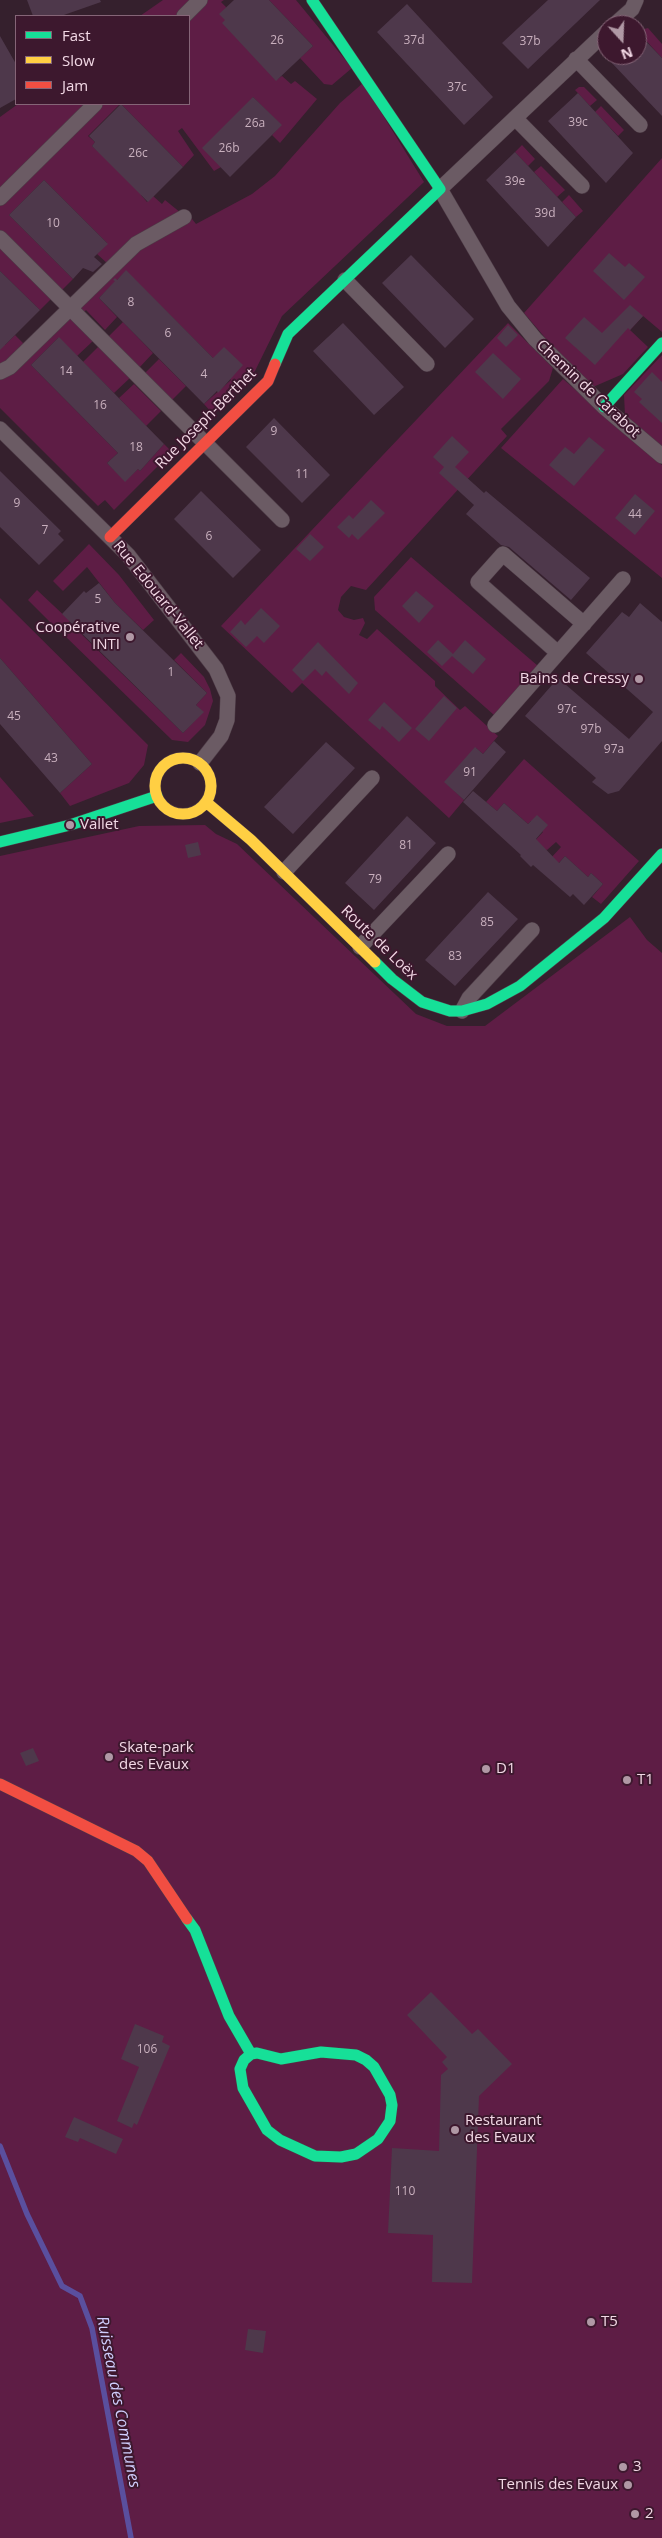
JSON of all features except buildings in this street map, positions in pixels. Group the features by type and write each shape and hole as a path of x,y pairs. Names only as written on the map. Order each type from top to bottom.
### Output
{"street":[{"path":"185,15 200,0"},
{"name":"Chemin de Carabot","path":"312,0 440,189 508,306 564,370 662,456"},
{"path":"625,15 632,8 636,0"},
{"path":"440,189 597,40"},
{"path":"576,59 640,125"},
{"path":"0,198 94,105"},
{"path":"515,118 582,186"},
{"name":"Rue Joseph-Berthet","path":"110,537 268,381 288,334 440,189"},
{"path":"0,372 10,367 136,244 184,217"},
{"path":"0,238 282,520"},
{"path":"345,280 427,364"},
{"path":"604,407 662,343"},
{"name":"Rue Edouard-Vallet","path":"0,429 110,537 144,575 216,669 226,688 229,707 228,720 221,736 200,763"},
{"path":"558,653 478,582 503,554 584,624"},
{"path":"495,724 623,579"},
{"path":"177,758 187,758 200,763 210,777 211,784 206,802 193,812 183,814 166,808 157,796 156,780 163,766 177,758"},
{"path":"284,872 372,778"},
{"path":"0,842 70,825 157,796"},
{"name":"Route de Loëx","path":"206,802 284,872 392,979 416,998 437,1008 462,1011 487,1004 520,986 569,948 618,904 662,854"},
{"path":"360,947 448,854"},
{"path":"462,1011 466,1002 532,930"},
{"path":"0,1784 136,1851 148,1861 168,1894 195,1930 217,1981 229,2016 251,2054"},
{"path":"321,2052 356,2055 374,2067 384,2082 392,2105 390,2121 378,2139 356,2154 325,2157 291,2147 267,2130 245,2093 240,2069 244,2060 251,2054 257,2053 281,2059 321,2052"}],"shaded area":[{"path":"163,0 224,0 221,2 226,7 225,20 276,80 282,76 291,84 295,81 317,99 280,143 272,135 281,125 253,97 221,167 214,171 182,128 178,131 194,155 183,167 122,105 190,105 190,15 141,15"},
{"path":"269,0 296,0 352,68 332,85 324,84 300,58 313,46"},
{"path":"647,28 662,44 662,58 647,42"},
{"path":"363,83 424,182 282,316 255,371 212,413 204,404 231,380 213,358 126,271 99,298 117,317 105,330 86,310 82,314 78,309 137,251 192,219 196,224 252,194 275,176 340,103"},
{"path":"579,87 584,87 597,100 590,106 575,90"},
{"path":"17,105 119,105 88,136 95,142 92,146 144,192 141,195 147,202 153,196 162,204 165,200 181,213 108,264 97,254 107,243 44,180 9,215 73,279 61,291 0,230 0,117"},
{"path":"601,106 624,130 618,136 595,112"},
{"path":"522,145 535,159 528,166 515,152"},
{"path":"662,158 662,332 643,316 630,330 648,347 623,374 593,387 571,368 524,313"},
{"path":"541,166 565,190 557,197 534,172"},
{"path":"569,195 583,211 576,217 562,202"},
{"path":"0,246 51,299 40,310 0,271"},
{"path":"69,317 93,341 77,356 58,338 31,365 118,453 107,463 125,481 138,469 140,471 164,444 172,452 114,510 105,500 98,506 0,408 0,379"},
{"path":"123,322 153,353 139,368 108,337"},
{"path":"508,323 553,368 549,381 501,429 507,436 366,590 351,586 341,597 338,610 344,617 354,620 363,618 365,623 359,635 367,639 377,629 435,681 435,686 460,710 465,706 498,736 483,754 476,748 445,782 464,800 449,818 302,683 292,693 221,626"},
{"path":"15,335 26,346 18,354 0,365 0,341 5,345"},
{"path":"100,345 131,377 114,393 83,362"},
{"path":"662,355 662,447 625,415 624,395"},
{"path":"159,359 186,386 171,401 144,374"},
{"path":"563,379 662,465 662,578 501,448"},
{"path":"134,384 161,411 146,426 119,398"},
{"path":"89,544 119,575 154,620 143,630 115,603 87,567 63,591 53,581"},
{"path":"411,557 538,666 494,715 375,610 374,597"},
{"path":"37,590 70,621 60,632 28,600"},
{"path":"0,598 148,745 144,765 129,783 70,806 60,793 92,764 0,658"},
{"path":"73,626 183,733 203,712 196,705 207,693 174,660 181,653 204,677 210,689 213,701 205,725 188,742 172,740 64,635"},
{"path":"524,759 639,861 601,904 592,897 603,884 591,873 588,877 565,856 557,865 550,859 561,847 556,842 547,850 530,846 543,832 531,821 528,824 504,803 497,811 486,802"},
{"path":"0,777 34,816 0,823"},
{"path":"205,825 216,834 237,844 416,1014 447,1026 485,1026 630,917 647,940 662,953 662,2538 0,2538 0,856 139,826"}],"waterway":[{"name":"Ruisseau des Communes","path":"0,2146 27,2214 62,2286 80,2296 92,2328 131,2538"}],"traffic: fast":[{"path":"275,364 288,334 440,189 312,0"},
{"path":"604,407 662,343"},
{"path":"0,842 70,825 157,796"},
{"path":"375,962 392,979 422,1002 450,1011 462,1011 487,1004 520,986 604,918 662,854"},
{"path":"187,1919 195,1930 229,2016 251,2054"},
{"path":"321,2052 356,2055 366,2060 374,2067 390,2095 392,2105 390,2121 378,2139 356,2154 341,2157 315,2156 280,2140 267,2130 243,2088 240,2069 244,2060 251,2054 257,2053 281,2059 321,2052"}],"traffic: slow":[{"path":"183,758 194,760 203,766 209,775 211,786 209,797 203,806 194,812 183,814 172,812 163,806 157,797 155,786 157,775 163,766 172,760 183,758"},
{"path":"206,802 251,840 375,962"}],"traffic: jam":[{"path":"110,537 268,381 275,364"},
{"path":"0,1784 136,1851 148,1861 187,1919"}],"place":[{"name":"Coopérative INTI","path":"130,637"},
{"name":"Bains de Cressy","path":"639,679"},
{"name":"Vallet","path":"70,825"},
{"name":"Skate-park des Evaux","path":"109,1757"},
{"name":"D1","path":"486,1769"},
{"name":"T1","path":"627,1780"},
{"name":"Restaurant des Evaux","path":"455,2130"},
{"name":"T5","path":"591,2322"},
{"name":"3","path":"623,2467"},
{"name":"Tennis des Evaux","path":"628,2485"},
{"name":"2","path":"635,2514"}]}
